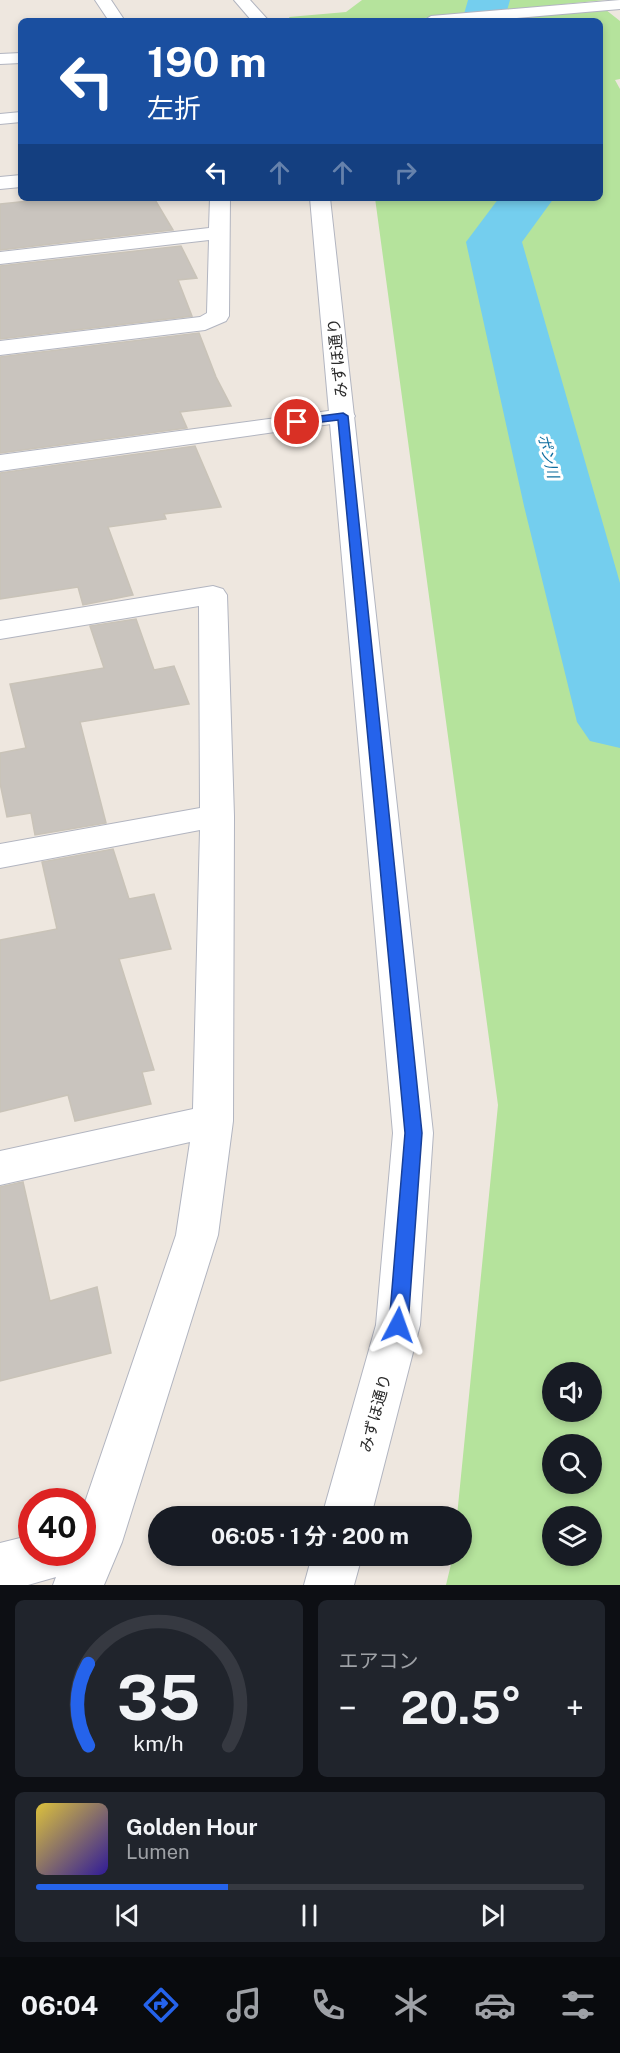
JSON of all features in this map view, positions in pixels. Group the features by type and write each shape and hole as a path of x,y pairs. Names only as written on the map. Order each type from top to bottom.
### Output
{"street":[{"path":"103,0 115,18"},
{"path":"242,0 258,18"},
{"path":"466,18 620,4"},
{"path":"0,59 18,58"},
{"path":"0,119 18,117"},
{"path":"0,183 18,181"},
{"path":"0,348 205,323 218,316 220,201"},
{"name":"みずほ通り","path":"320,201 413,1133 398,1325 350,1506"},
{"path":"0,258 221,233"},
{"path":"0,463 343,416"},
{"path":"0,630 213,595 217,816 213,1121 197,1235 96,1502"},
{"path":"0,856 217,816"},
{"path":"0,1168 213,1121"},
{"path":"0,1568 18,1563"},
{"path":"78,1566 78,1585"},
{"path":"329,1585 334,1566"}],"green space":[{"path":"362,0 605,0 424,18 289,17 346,12"},
{"path":"601,6 620,21 620,79 615,80 620,89 620,1585 446,1585 451,1566 472,1566 472,1506 458,1506 498,1105 375,201 603,201 603,18 465,18"}],"building":[{"path":"29,201 156,201 173,230 0,250 0,204"},
{"path":"181,246 197,278 178,280 192,316 0,339 0,266"},
{"path":"199,333 216,377 231,406 180,412 187,428 0,453 0,357"},
{"path":"195,446 221,507 164,514 166,519 108,527 133,595 83,605 78,587 0,599 0,473"},
{"path":"136,619 154,670 174,666 189,704 80,722 106,823 35,835 31,813 7,817 0,783 0,753 26,748 10,684 104,668 90,626"},
{"path":"113,849 129,899 154,894 171,949 119,959 154,1070 142,1072 151,1104 75,1121 68,1095 0,1112 0,940 57,929 42,862"},
{"path":"23,1182 50,1301 97,1287 111,1353 0,1381 0,1187"}],"waterway":[{"name":"ポン川","path":"484,18 489,0"},
{"name":"ポン川","path":"525,201 494,242 560,506 620,722"}],"route":[{"path":"297,422 343,416 413,1133 398,1325"}]}
